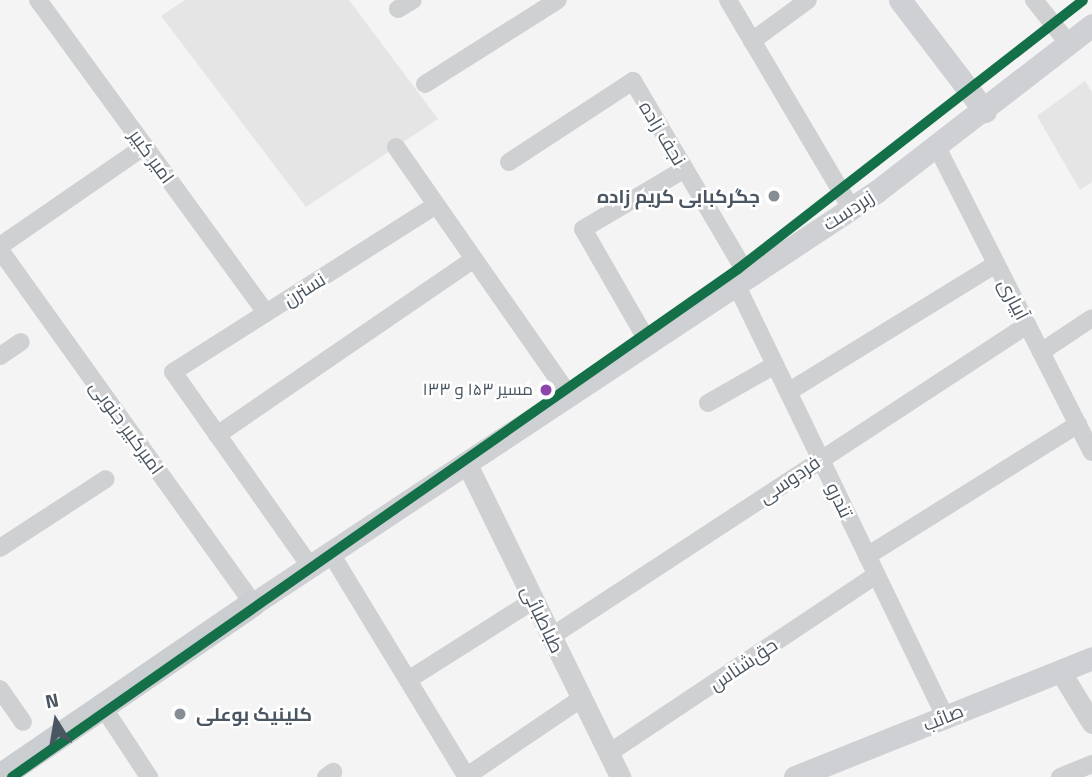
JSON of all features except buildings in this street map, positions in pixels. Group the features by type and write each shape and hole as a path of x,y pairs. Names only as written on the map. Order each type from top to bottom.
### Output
{"main road":[{"path":"900,0 985,111"},
{"name":"زبردست","path":"0,777 330,552 851,208 985,111 1092,25"},
{"name":"صائب","path":"795,777 1092,658"}],"street":[{"name":"امیر کبیر","path":"38,0 266,313"},
{"path":"425,84 558,0"},
{"path":"728,0 851,208"},
{"path":"752,41 808,0"},
{"path":"1034,0 1069,44"},
{"name":"نجف زاده","path":"509,162 633,81 685,169 742,280"},
{"path":"0,248 145,146"},
{"path":"396,147 568,394"},
{"name":"آبیاری","path":"937,147 1092,452"},
{"path":"648,342 583,229 685,169"},
{"name":"نسترن","path":"217,435 173,372 435,206"},
{"name":"امیرکبیر جنوبی","path":"0,248 253,604"},
{"path":"310,566 217,435 473,260"},
{"path":"788,392 996,264"},
{"name":"تندرو","path":"742,280 775,365 945,717"},
{"path":"1041,352 1092,318"},
{"name":"فردوسی","path":"552,636 1027,324"},
{"path":"0,356 21,342"},
{"path":"708,402 775,365"},
{"path":"867,556 1078,424"},
{"name":"طباطبائی","path":"466,462 620,777"},
{"path":"0,548 106,479"},
{"path":"330,552 467,777 582,698"},
{"name":"حق‌شناس","path":"609,753 876,575"},
{"path":"408,680 534,600"},
{"path":"1060,671 1092,723"},
{"path":"0,689 23,722"},
{"path":"103,707 149,777"},
{"path":"1060,777 1092,764"}],"shaded area":[{"path":"185,0 349,0 438,119 306,207 161,16"},
{"path":"1085,81 1092,92 1092,182 1080,190 1037,116"}],"transit line":[{"path":"12,777 738,269 1083,0"}],"place":[{"name":"جگرکبابی کریم زاده","path":"774,196"},
{"name":"مسیر ۱۵۳ و ۱۳۳","path":"546,390"},
{"name":"کلینیک بوعلی","path":"180,714"}]}
